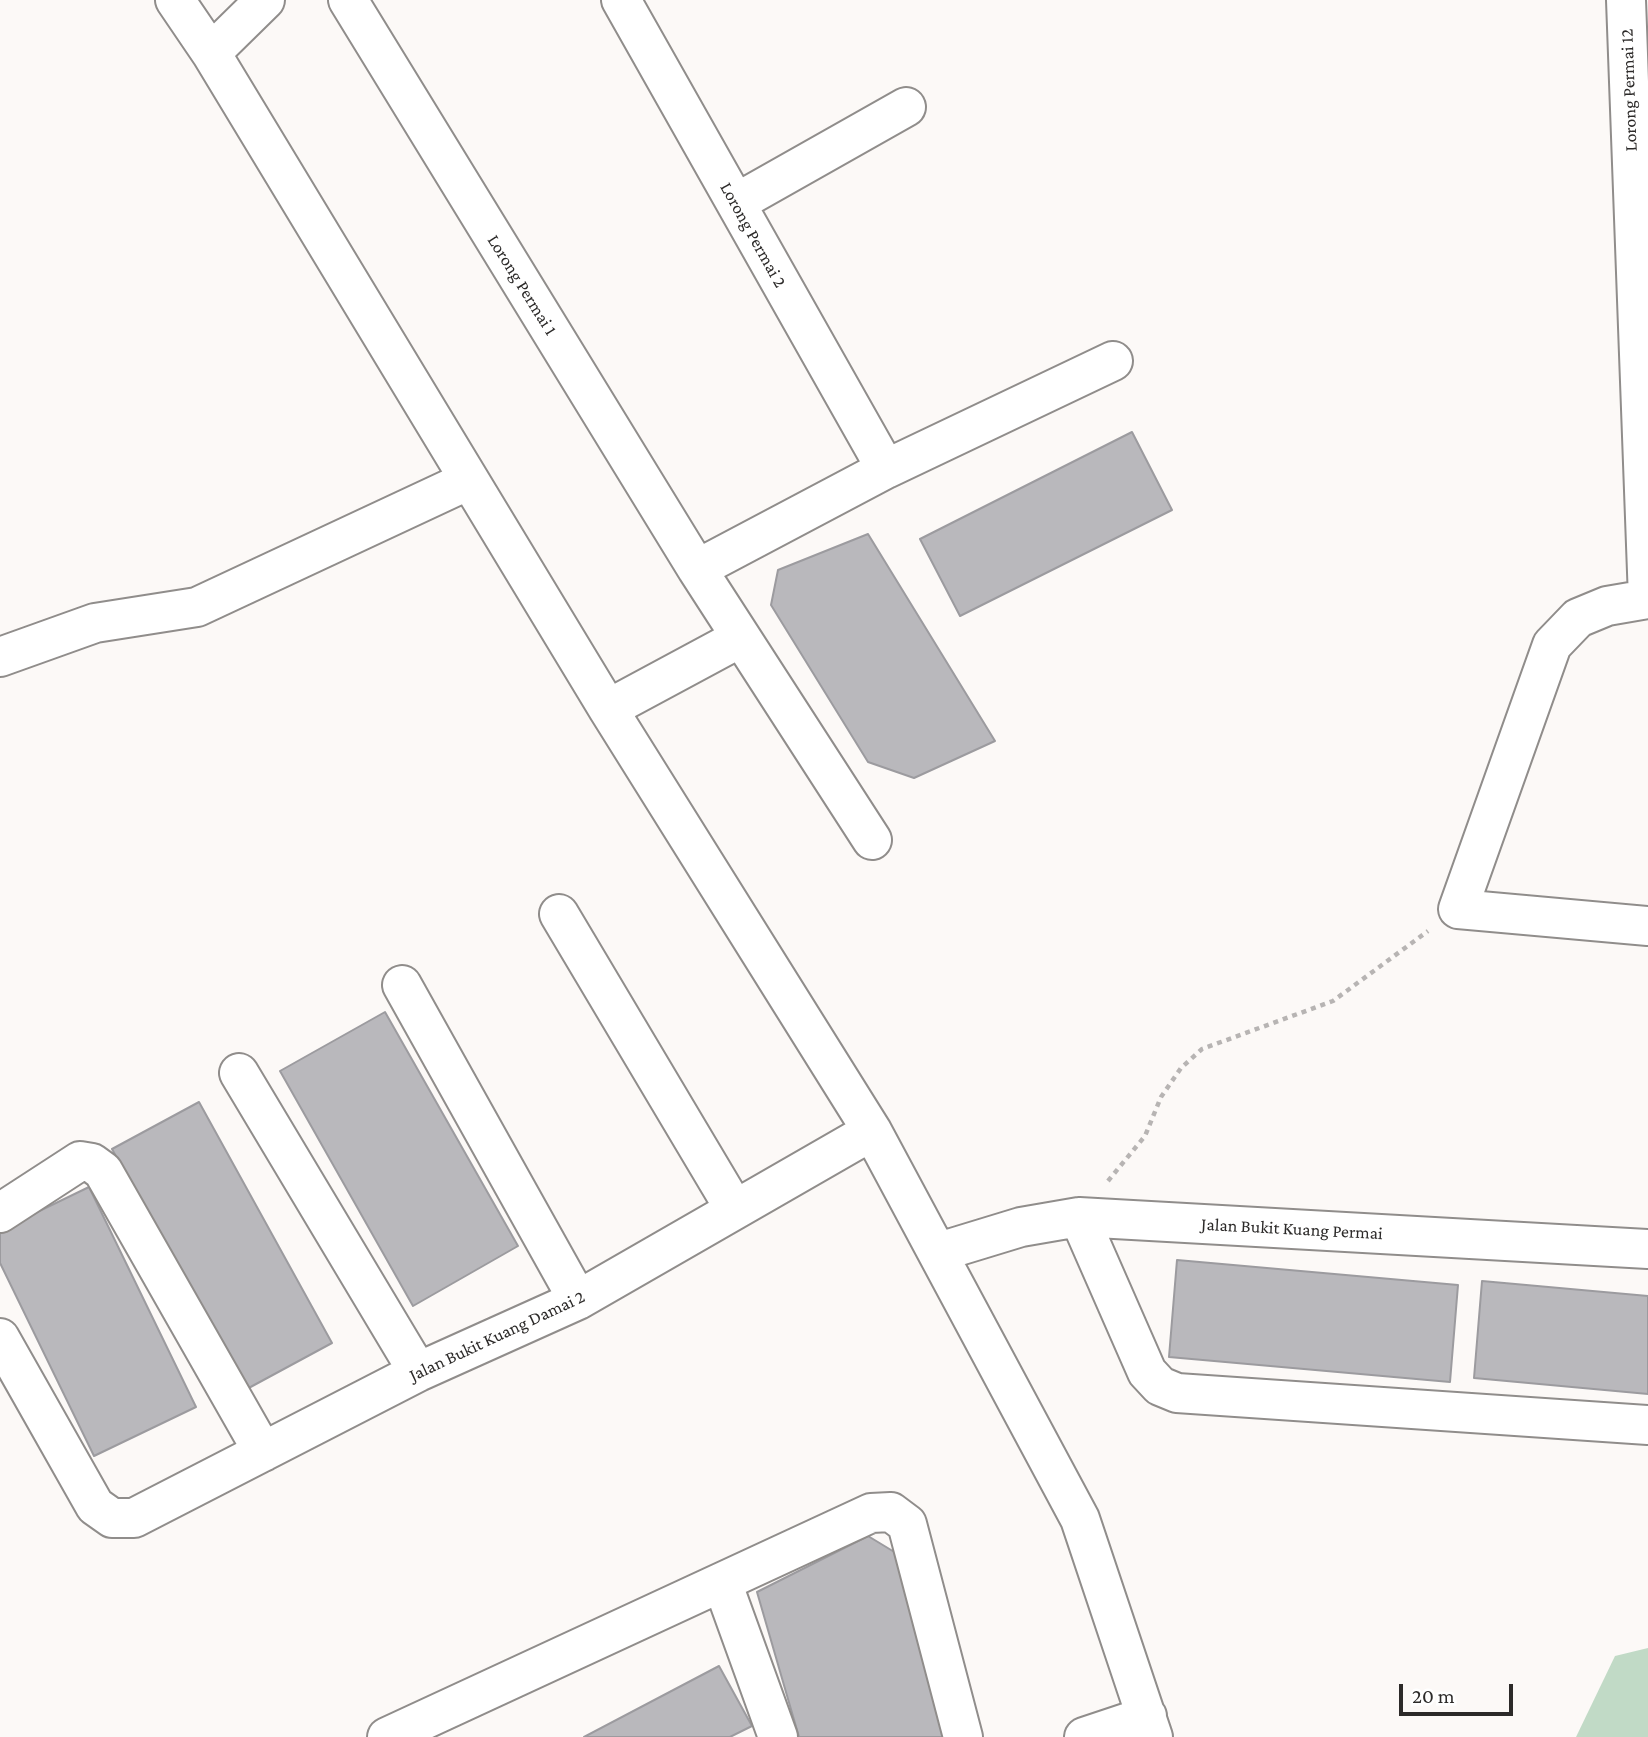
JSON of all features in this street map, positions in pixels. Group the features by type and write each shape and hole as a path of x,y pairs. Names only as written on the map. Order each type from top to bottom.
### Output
{"street":[{"path":"175,0 211,53 608,709 872,1131 939,1252 999,1372 1080,1518 1150,1726 1084,1737"},
{"path":"211,53 265,0"},
{"name":"Lorong Permai 1","path":"348,0 740,638 872,840"},
{"name":"Lorong Permai 2","path":"621,0 886,469"},
{"name":"Lorong Permai 12","path":"1626,0 1648,599"},
{"path":"736,203 906,107"},
{"path":"697,569 886,469 1113,360"},
{"path":"0,657 95,623 197,607 469,480"},
{"path":"1648,599 1607,606 1578,618 1552,645 1458,909 1648,926"},
{"path":"608,709 740,638"},
{"path":"559,914 734,1208"},
{"path":"402,985 578,1300"},
{"path":"240,1073 418,1372"},
{"name":"Jalan Bukit Kuang Damai 2","path":"0,1338 95,1506 112,1518 134,1518 418,1372 578,1300 872,1131"},
{"path":"0,1213 80,1161 92,1163 103,1171 263,1452"},
{"path":"1079,1217 1147,1371 1160,1386 1177,1393 1648,1425"},
{"name":"Jalan Bukit Kuang Permai","path":"939,1252 1021,1227 1079,1217 1648,1249"},
{"path":"387,1737 871,1513 891,1512 907,1524 963,1737"},
{"path":"722,1582 773,1735"}],"path":[{"path":"1079,1217 1145,1136 1161,1097 1181,1068 1202,1049 1333,1002 1458,909"}],"green space":[{"path":"1648,1648 1648,1737 1576,1737 1615,1656"}],"building":[{"path":"1132,432 1172,510 960,616 920,539"},
{"path":"868,534 995,741 914,778 868,762 771,605 778,570"},
{"path":"385,1012 518,1246 413,1306 280,1071"},
{"path":"199,1102 332,1343 245,1390 112,1149"},
{"path":"89,1187 196,1407 94,1456 0,1263 0,1230"},
{"path":"1177,1260 1458,1285 1450,1382 1169,1357"},
{"path":"1482,1281 1648,1296 1648,1394 1474,1378"},
{"path":"868,1536 896,1553 955,1737 799,1737 757,1592"},
{"path":"719,1666 752,1726 730,1737 584,1737"}]}
